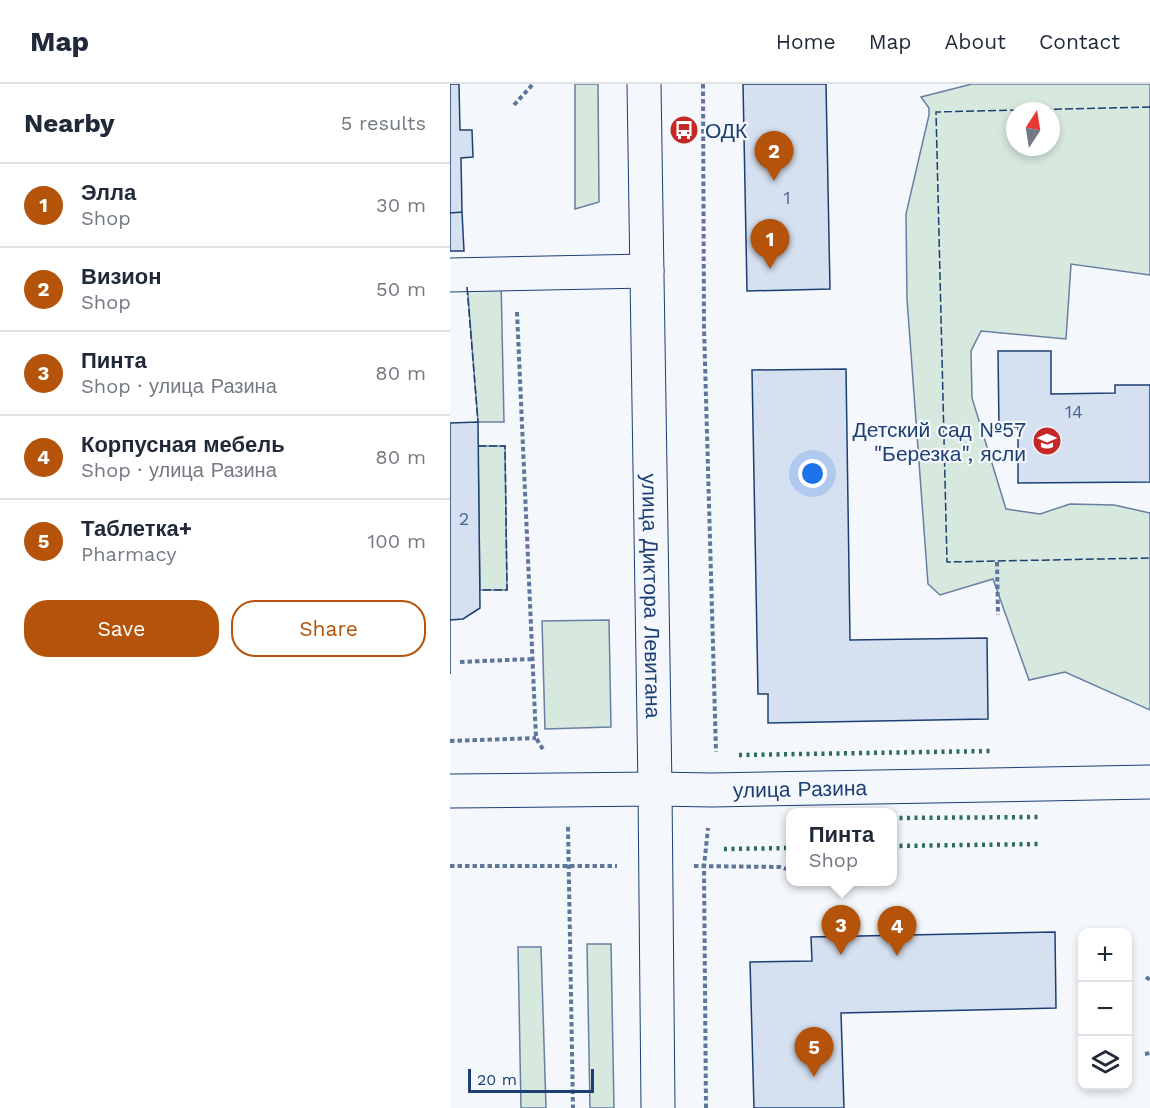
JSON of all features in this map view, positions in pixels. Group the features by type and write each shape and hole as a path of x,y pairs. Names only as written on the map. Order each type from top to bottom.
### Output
{"street":[{"name":"улица Диктора Левитана","path":"644,84 658,1108"},
{"path":"450,275 647,271"},
{"name":"улица Разина","path":"450,792 1150,782"}],"path":[{"path":"514,105 533,84"},
{"path":"703,84 704,327 716,749 704,866 706,1108"},
{"path":"515,273 536,738 568,790 573,1108"},
{"path":"997,562 998,615"},
{"path":"460,662 531,659"},
{"path":"450,741 536,738"},
{"path":"450,866 704,866 786,869"}],"shaded area":[{"path":"575,84 598,84 599,202 575,209"},
{"name":"Детский сад №57 \"Березка\", ясли","path":"972,84 1150,84 1150,275 1071,264 1066,339 981,331 971,351 972,398 1006,509 1040,514 1070,504 1114,505 1150,513 1150,710 1065,672 1029,680 993,579 940,595 928,584 907,299 906,214 929,108 921,97"},
{"path":"501,280 504,422 478,422 467,282"},
{"path":"478,446 505,446 507,590 480,590"},
{"path":"609,620 611,727 545,729 542,621"},
{"path":"587,944 611,944 614,1108 590,1108"},
{"path":"518,947 541,947 546,1108 521,1108"}],"building":[{"path":"450,84 459,84 460,130 472,130 473,157 461,158 462,212 450,213"},
{"path":"743,84 826,84 830,289 747,291"},
{"path":"462,212 464,251 450,251 450,213"},
{"name":"Детский сад №57 \"Березка\", ясли","path":"998,351 1051,351 1051,394 1115,393 1115,385 1150,385 1150,482 1018,483 1018,427 999,427"},
{"path":"846,369 850,640 987,638 988,719 768,723 768,694 758,694 752,370"},
{"path":"478,422 480,608 463,619 450,620 450,423"},
{"path":"1055,932 1056,1008 841,1013 844,1108 754,1108 750,962 812,961 811,937"}],"hedge":[{"path":"739,755 991,751"},
{"path":"897,818 1041,817"},
{"path":"897,846 1042,844"},
{"path":"724,849 786,848"}],"fence":[{"path":"1150,107 936,112 947,562 1150,558"},
{"path":"467,287 478,422"},
{"path":"478,446 505,446 507,590 480,590"}],"place":[{"name":"ОДК","path":"684,130"},
{"name":"Визион","path":"774,181"},
{"name":"Элла","path":"770,269"},
{"name":"Детский сад №57 \"Березка\", ясли","path":"1047,441"},
{"name":"Пинта","path":"841,955"},
{"name":"Корпусная мебель","path":"897,956"},
{"name":"Таблетка+","path":"814,1077"}]}
